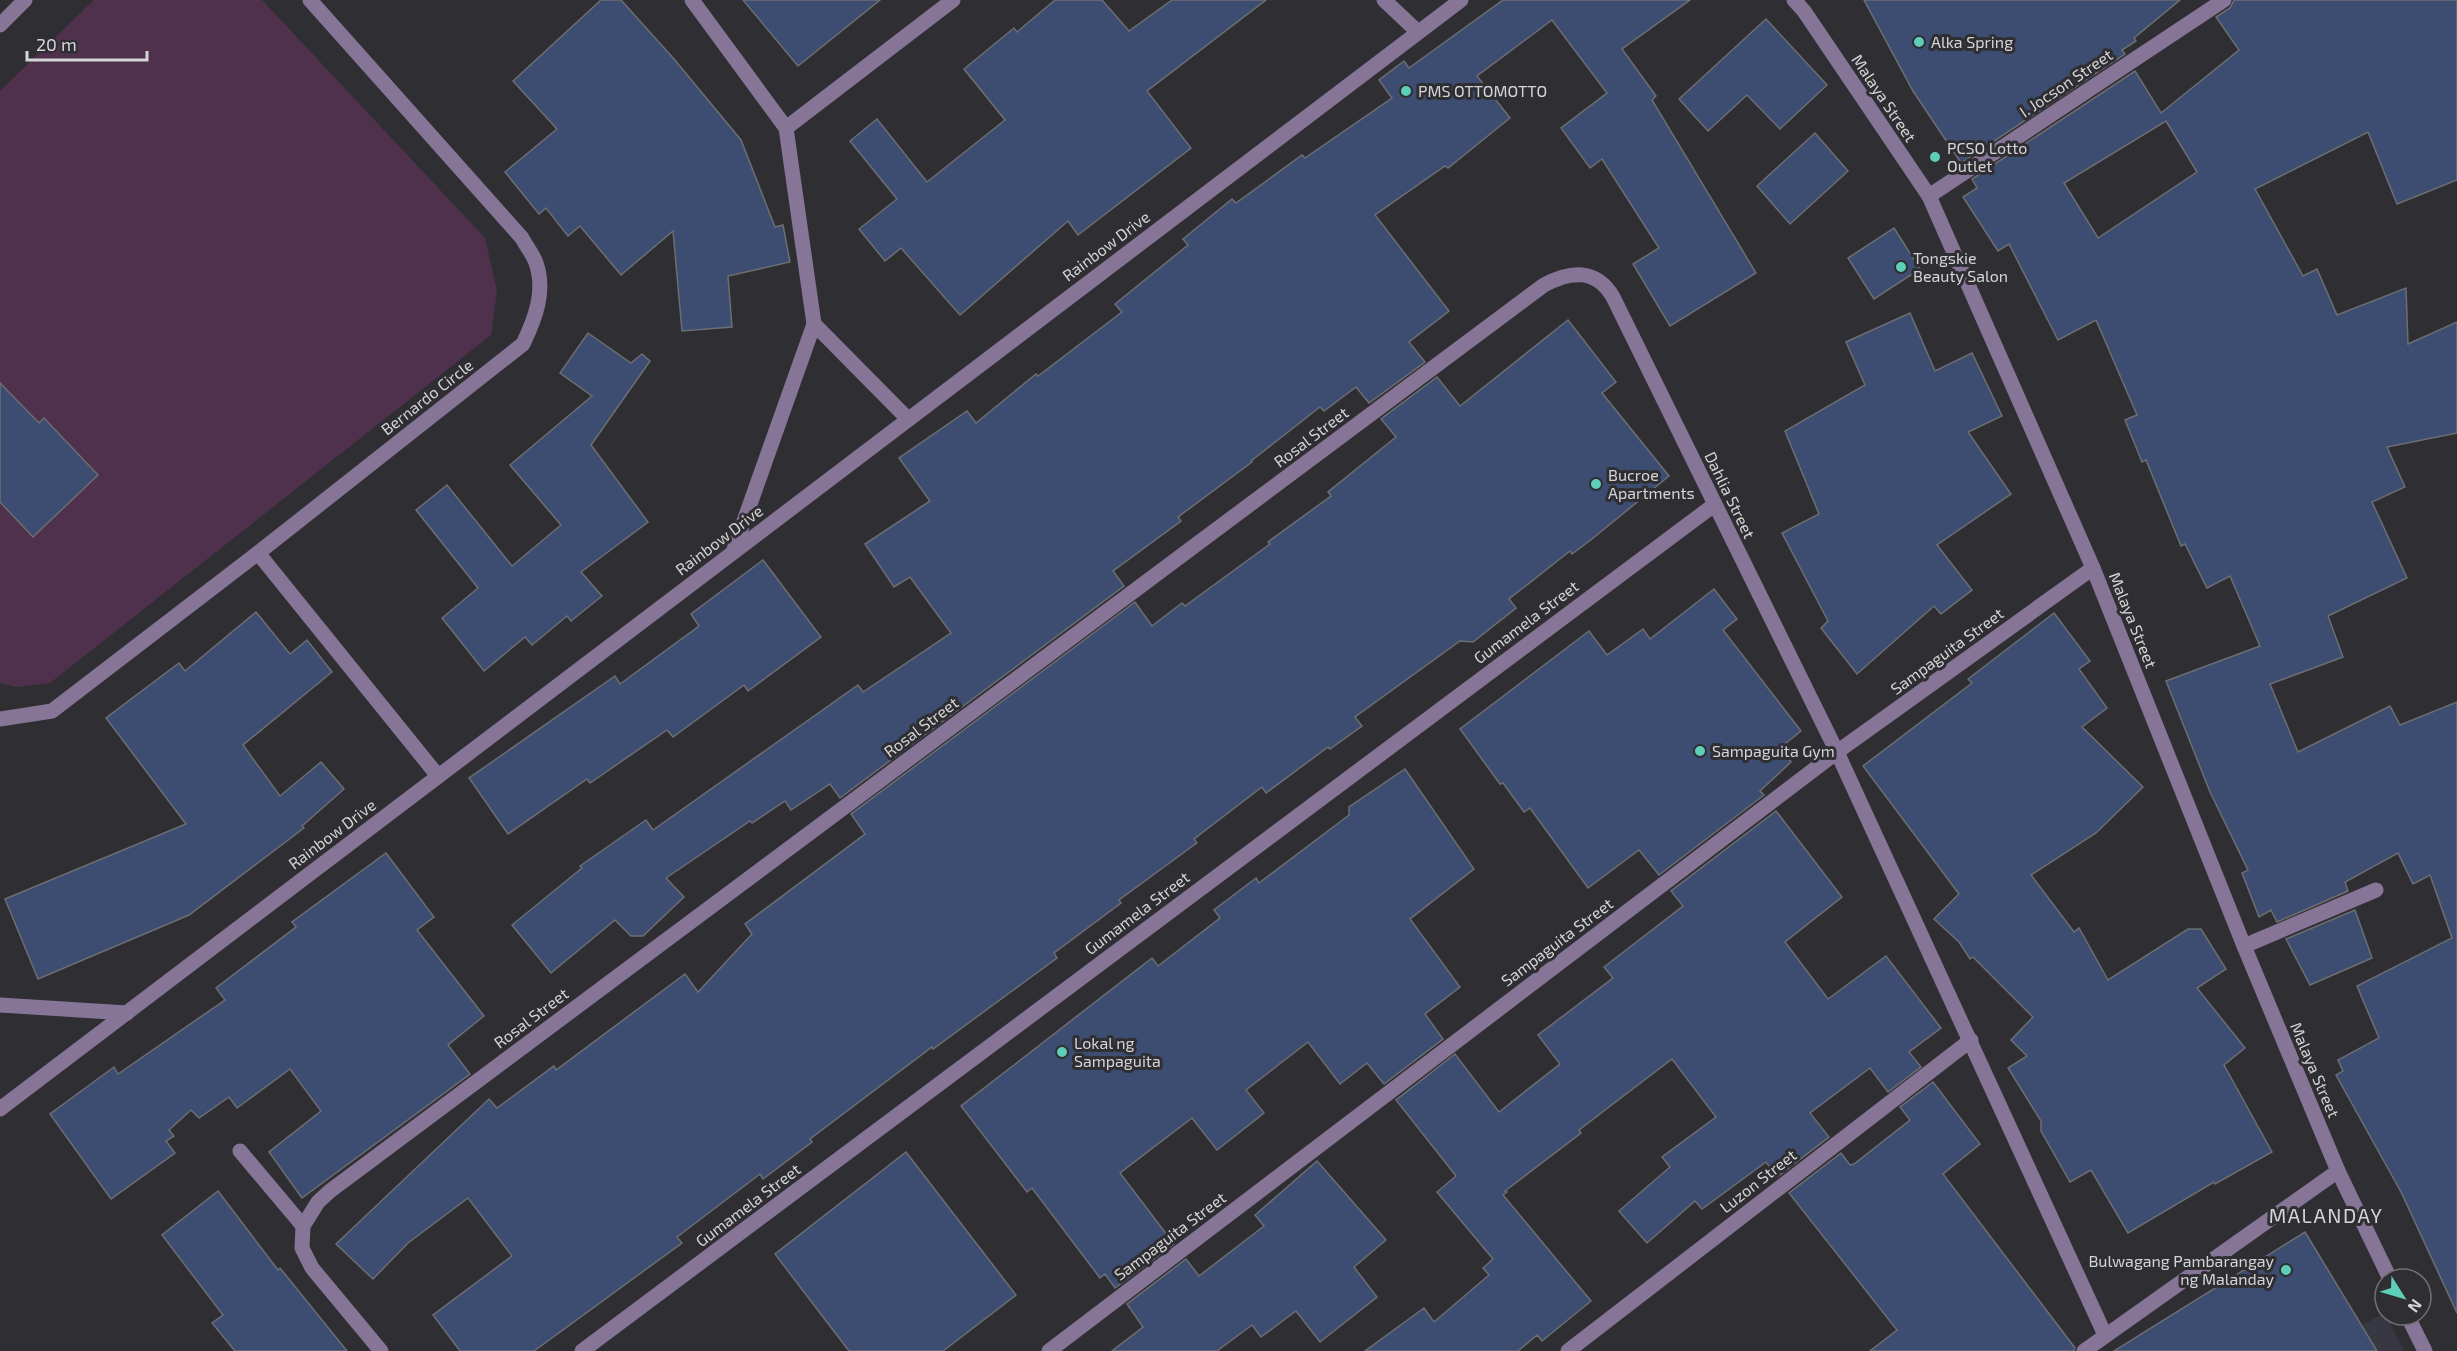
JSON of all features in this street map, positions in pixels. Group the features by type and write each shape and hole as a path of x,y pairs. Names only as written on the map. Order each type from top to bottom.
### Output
{"street":[{"path":"0,25 26,0"},
{"name":"Bernardo Circle","path":"0,719 52,711 258,553 523,344 536,317 540,291 536,263 522,238 310,0"},
{"path":"692,0 786,128 814,324 733,552"},
{"path":"786,128 953,0"},
{"path":"1384,0 1418,32"},
{"name":"Rainbow Drive","path":"0,1109 1461,0"},
{"name":"Malaya Street","path":"1794,0 1804,11 1929,196 2093,568 2244,946 2338,1171 2384,1267"},
{"name":"I. Jocson Street","path":"1929,196 2223,0"},
{"name":"Dahlia Street","path":"1573,274 1594,279 1609,290 1837,752"},
{"name":"Rosal Street","path":"303,1226 318,1202 340,1184 1534,292 1555,279 1573,274"},
{"path":"814,324 908,419"},
{"name":"Gumamela Street","path":"582,1351 1714,505"},
{"path":"258,553 438,776"},
{"name":"Sampaguita Street","path":"1049,1351 1837,752 2093,568"},
{"path":"1837,752 2105,1335"},
{"path":"2244,946 2376,890"},
{"path":"0,1005 127,1013"},
{"name":"Luzon Street","path":"1568,1351 1971,1040"},
{"path":"240,1151 303,1226 303,1248 312,1268 381,1351"},
{"path":"2084,1351 2338,1171"},
{"path":"2413,1327 2425,1351"}],"shaded area":[{"path":"94,0 262,0 485,238 497,291 491,335 50,683 17,687 0,683 0,91"},
{"path":"2373,1319 2373,1327 2392,1327 2404,1351 2312,1351"}],"building":[{"path":"601,0 621,0 674,59 741,140 775,227 783,225 790,262 728,276 732,327 682,331 673,231 621,275 580,226 568,236 546,208 539,214 505,172 557,129 513,81"},
{"path":"743,0 880,0 798,66"},
{"path":"1055,0 1102,0 1129,31 1172,0 1266,0 1147,91 1191,148 1078,235 1068,221 960,315 901,248 885,261 859,229 897,199 850,141 877,119 927,182 1005,120 964,69 1014,28 1017,32"},
{"path":"1503,0 1690,0 1622,49 1656,96 1652,100 1756,273 1670,326 1633,264 1659,248 1602,159 1590,168 1561,128 1607,93 1552,20 1477,76 1510,118 1448,168 1445,166 1375,215 1449,311 1409,342 1425,362 1369,403 1356,387 1324,411 1320,407 1252,462 1178,517 1181,521 1113,571 1124,586 840,798 830,784 791,810 785,801 752,823 750,821 666,878 684,897 643,936 631,936 615,920 551,973 512,925 582,868 580,866 646,820 653,830 858,685 863,692 951,633 910,577 894,587 865,544 930,501 899,458 967,411 976,423 1036,374 1038,376 1122,312 1115,304 1188,245 1183,239 1232,199 1236,203 1302,155 1305,158 1392,98 1379,80 1404,61 1409,68"},
{"path":"1864,0 2180,0 2134,38 2136,41 2122,50 2125,54 1961,163 1913,91"},
{"path":"2234,0 2457,0 2457,180 2397,204 2368,132 2255,189 2303,276 2317,269 2337,315 2406,288 2408,344 2457,322 2457,433 2387,447 2405,487 2372,502 2407,578 2328,616 2343,657 2270,684 2298,752 2390,706 2400,725 2457,702 2457,1313 2401,1192 2336,1075 2343,1071 2338,1060 2379,1038 2357,986 2452,938 2430,875 2413,884 2398,853 2345,882 2348,891 2277,922 2271,910 2259,917 2242,873 2248,870 2210,792 2166,681 2260,646 2230,576 2207,588 2185,544 2181,546 2146,460 2142,462 2125,420 2137,415 2096,320 2058,340 2009,244 1998,251 1963,197 1977,188 1972,179 2135,71 2161,113 2239,50 2216,17 2230,8","holes":["2166,121 2197,172 2098,238 2064,183"]},
{"path":"1766,19 1827,85 1780,129 1747,95 1708,131 1679,99"},
{"path":"1815,133 1848,171 1790,224 1757,186"},
{"path":"1894,228 1920,269 1874,299 1848,258"},
{"path":"1910,313 1935,371 1972,353 2002,416 1968,432 2011,494 1937,545 1972,590 1941,614 1934,606 1857,674 1821,628 1828,621 1782,533 1819,514 1785,431 1865,385 1846,342"},
{"path":"1568,320 1616,382 1602,393 1669,476 1592,539 1572,554 1570,551 1509,599 1516,608 1473,642 1460,641 1355,717 1362,726 1330,749 1328,747 1266,793 1262,787 1194,839 1197,843 1119,900 1121,903 1054,953 1057,958 933,1049 932,1047 810,1139 812,1142 763,1179 760,1174 677,1237 682,1243 534,1351 460,1351 433,1315 512,1256 468,1198 408,1243 373,1279 336,1244 489,1099 497,1108 554,1066 556,1070 685,974 698,992 752,934 745,924 865,834 851,814 1135,602 1152,626 1182,603 1185,606 1270,544 1268,542 1331,496 1328,492 1396,437 1381,419 1437,377 1460,406"},
{"path":"588,333 631,363 642,354 650,361 591,445 648,522 581,572 602,596 571,621 567,616 532,645 525,637 484,671 442,618 478,588 416,510 447,485 512,566 561,525 510,465 592,396 560,373"},
{"path":"0,383 39,423 44,418 98,475 33,537 0,502"},
{"path":"763,560 821,637 748,691 744,685 673,737 667,730 590,783 587,779 508,834 469,778 615,676 620,684 699,626 691,614"},
{"path":"1714,589 1737,619 1723,630 1801,731 1780,748 1791,762 1760,791 1764,795 1659,875 1639,850 1588,888 1530,808 1524,812 1503,783 1500,784 1460,729 1589,631 1607,655 1643,629 1650,639"},
{"path":"256,612 290,654 307,640 332,672 243,745 280,796 321,762 344,789 302,826 304,828 189,915 38,979 5,899 186,824 106,718 179,663 185,671"},
{"path":"2054,613 2090,661 2079,669 2107,708 2082,727 2143,787 2096,833 2031,875 2074,932 2079,928 2108,980 2188,929 2201,929 2226,969 2197,988 2245,1048 2224,1065 2272,1152 2215,1184 2214,1182 2128,1233 2091,1170 2070,1182 2041,1131 2041,1121 2008,1068 2027,1056 2011,1040 2033,1017 1973,957 1970,959 1959,942 1934,919 1959,894 1863,766 1972,683 1968,679"},
{"path":"1405,769 1474,869 1410,919 1460,987 1425,1014 1443,1039 1384,1084 1367,1063 1340,1084 1308,1042 1246,1090 1264,1113 1217,1150 1192,1118 1120,1173 1174,1244 1115,1288 1105,1274 1100,1278 1032,1188 1027,1192 961,1106 1152,958 1158,966 1220,918 1214,910 1256,878 1259,883 1349,815 1349,807"},
{"path":"1776,811 1842,897 1785,942 1828,999 1886,956 1941,1028 1909,1052 1921,1067 1888,1092 1870,1068 1810,1113 1829,1137 1777,1177 1766,1162 1702,1209 1695,1201 1647,1243 1619,1211 1670,1167 1662,1157 1716,1117 1672,1059 1579,1130 1581,1133 1505,1191 1507,1192 1503,1195 1591,1301 1542,1341 1537,1335 1518,1351 1365,1351 1424,1308 1434,1322 1489,1275 1483,1268 1493,1259 1437,1192 1456,1176 1396,1100 1455,1054 1499,1112 1560,1064 1538,1035 1613,978 1604,967 1683,906 1671,891"},
{"path":"386,853 434,917 417,930 484,1016 448,1045 470,1074 302,1198 269,1152 321,1111 290,1069 237,1108 229,1097 199,1118 191,1110 169,1130 174,1136 166,1141 175,1153 111,1199 50,1114 114,1067 118,1074 225,1000 216,988 296,927 292,922"},
{"path":"2355,910 2372,958 2310,985 2286,939"},
{"path":"1933,1082 1980,1144 1943,1174 2075,1348 2074,1351 1870,1351 1897,1330 1789,1193 1841,1153 1850,1165 1854,1164 1910,1120 1900,1107"},
{"path":"906,1152 1016,1295 943,1351 849,1351 775,1254"},
{"path":"1317,1161 1386,1240 1354,1267 1377,1297 1320,1342 1296,1311 1261,1337 1252,1325 1217,1351 1112,1351 1143,1327 1127,1304 1186,1259 1199,1276 1264,1226 1255,1215"},
{"path":"218,1191 278,1270 280,1268 347,1351 235,1351 212,1323 223,1315 162,1235"},
{"name":"Bulwagang Pambarangay ng Malanday","path":"2305,1232 2377,1351 2114,1351"}],"place":[{"name":"Alka Spring","path":"1919,42"},
{"name":"PMS OTTOMOTTO","path":"1406,91"},
{"name":"PCSO Lotto Outlet","path":"1935,157"},
{"name":"Tongskie Beauty Salon","path":"1901,267"},
{"name":"Bucroe Apartments","path":"1596,484"},
{"name":"Sampaguita Gym","path":"1700,751"},
{"name":"Lokal ng Sampaguita","path":"1062,1052"},
{"name":"Bulwagang Pambarangay ng Malanday","path":"2286,1270"}],"district":[{"name":"MALANDAY","path":"2326,1216"}]}
